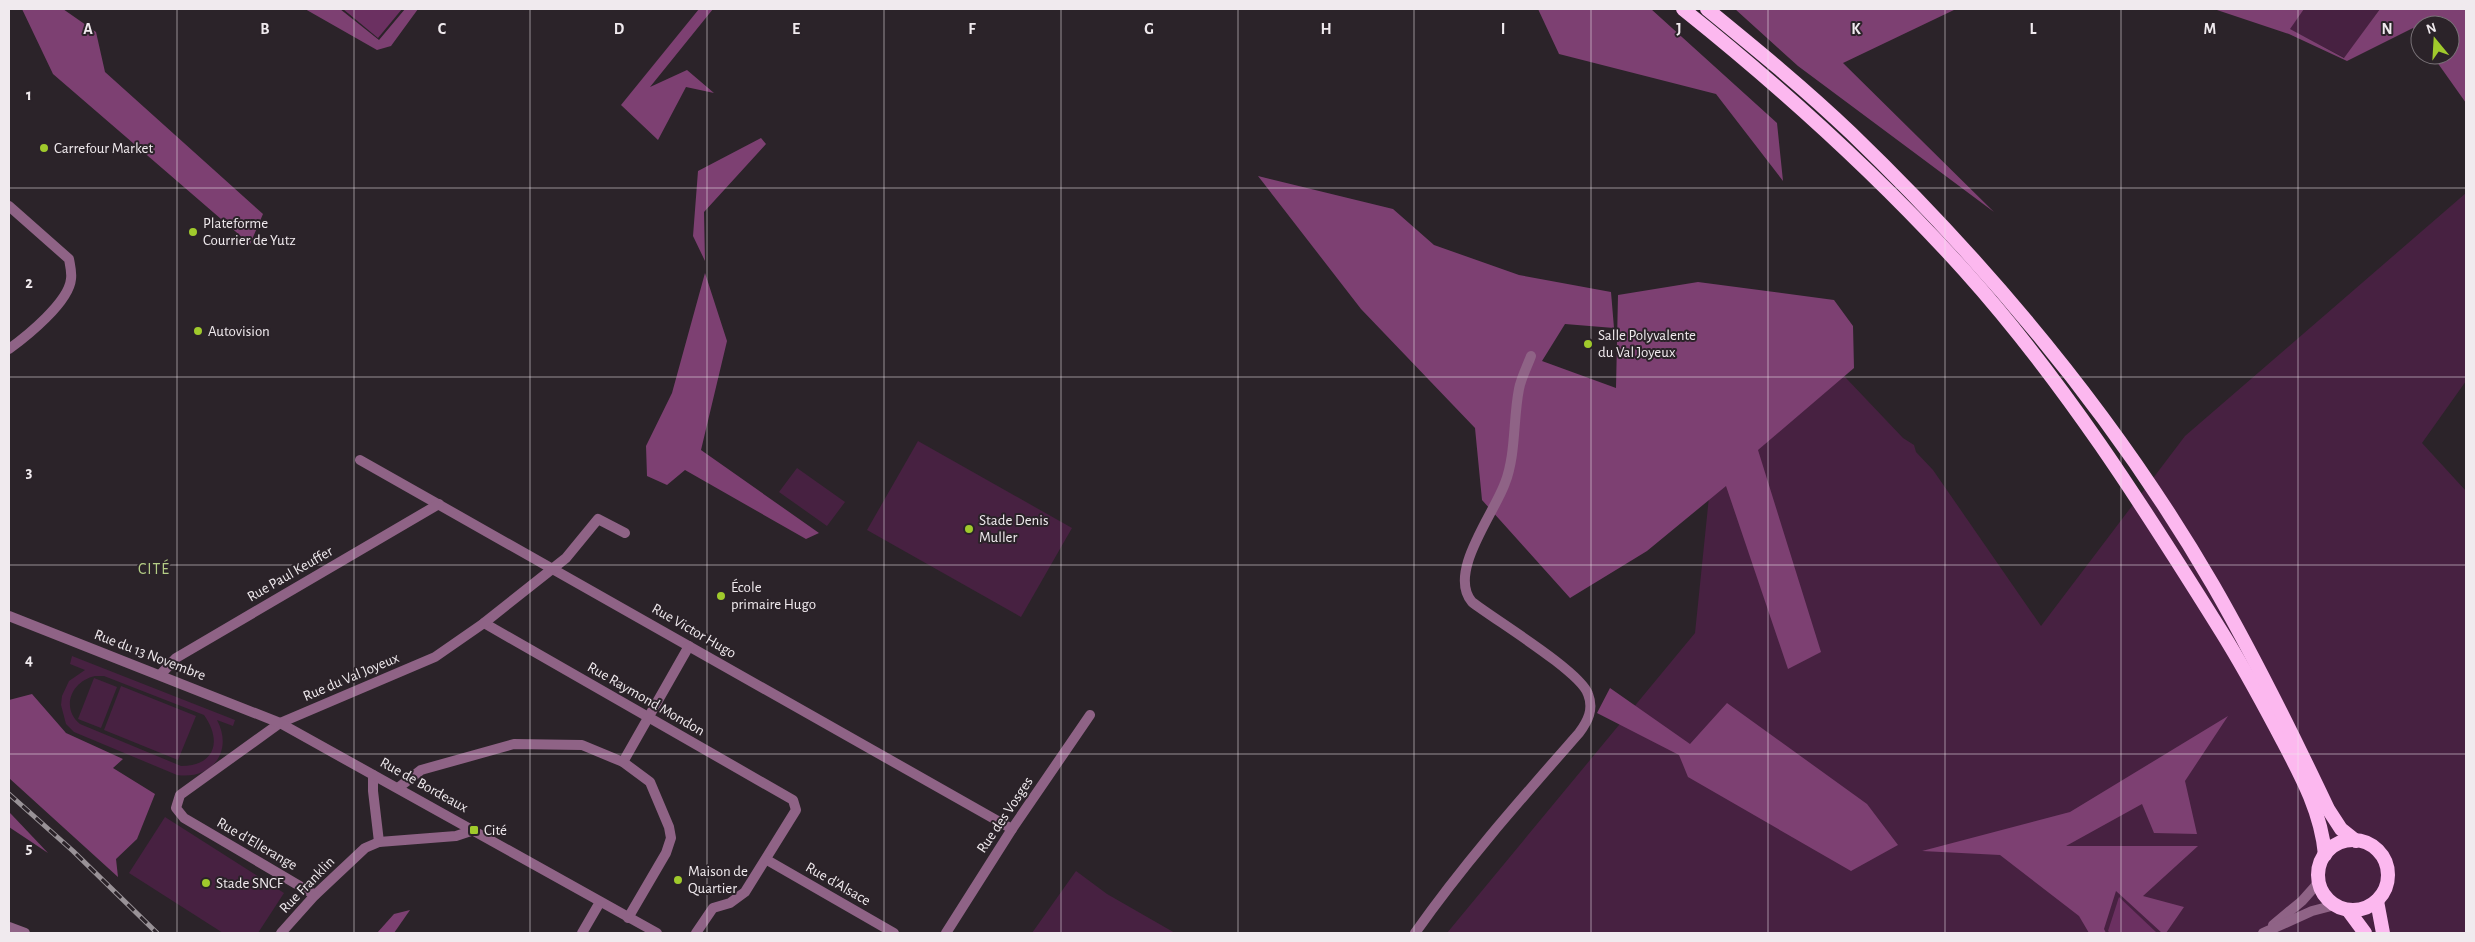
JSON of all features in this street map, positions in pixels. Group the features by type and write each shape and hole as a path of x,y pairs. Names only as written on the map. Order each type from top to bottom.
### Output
{"highway":[{"path":"1683,9 1784,92 1886,189 1964,271 2034,356 2122,475 2235,654 2313,802 2320,825 2325,855"},
{"path":"1707,9 1850,132 1959,243 2040,338 2113,433 2192,552 2246,646 2328,809 2341,829 2356,840 2374,848 2386,864 2387,884 2377,901 2364,908 2341,908"},
{"path":"2356,840 2344,842 2333,847 2325,855 2320,864 2318,883 2322,892 2341,908 2365,933"},
{"path":"2377,901 2383,933"}],"street":[{"path":"9,206 69,259 71,280 61,299 31,333 9,349"},
{"path":"1415,933 1501,822 1580,733 1588,722 1590,714 1588,693 1577,680 1527,640 1472,602 1464,588 1463,575 1469,559 1506,482 1519,388 1531,356"},
{"name":"Rue Victor Hugo","path":"360,460 1012,829"},
{"name":"Rue Paul Keuffer","path":"160,675 176,658 439,504"},
{"name":"Rue du Val Joyeux","path":"184,818 176,808 180,795 280,723 435,657 484,623 566,558 598,519 625,533"},
{"name":"Rue du 13 Novembre","path":"9,616 280,723"},
{"name":"Rue Raymond Mondon","path":"484,623 793,800 796,810 766,860"},
{"path":"622,762 689,646"},
{"name":"Rue des Vosges","path":"946,933 1012,829 1090,716"},
{"name":"Rue de Bordeaux","path":"280,723 657,933"},
{"path":"398,788 421,770 514,744 582,745 622,762 650,782 669,827 671,838 666,853 628,918"},
{"path":"373,775 379,842 456,836 474,830"},
{"name":"Rue d'Ellerange","path":"184,818 315,895"},
{"name":"Rue Franklin","path":"281,933 315,895 365,848 379,842"},
{"path":"696,933 713,908 730,903 745,892 766,860"},
{"name":"Rue d'Alsace","path":"766,860 894,933"},
{"path":"2262,933 2302,901 2318,883"},
{"path":"582,933 600,902"},
{"path":"2262,933 2312,911 2341,908"},
{"path":"9,927 25,933"}],"shaded area":[{"path":"22,9 63,9 96,32 105,72 263,214 250,244 53,74"},
{"path":"305,9 340,9 379,40 405,9 418,9 391,46 377,50"},
{"path":"343,9 402,9 378,38"},
{"path":"699,9 713,9 650,87 687,70 714,93 686,87 658,140 621,105"},
{"path":"1538,9 1651,9 1777,123 1783,181 1716,94 1559,54"},
{"path":"1735,9 1956,9 1843,63 1994,212 1798,66"},
{"path":"2214,9 2304,9 2290,29 2344,58 2380,9 2466,9 2466,103 2439,65 2460,65 2460,15 2410,15 2410,30 2347,61 2289,34"},
{"path":"2304,9 2380,9 2345,58 2289,29"},
{"path":"761,138 766,144 704,212 705,261 693,236 698,171"},
{"path":"1258,176 1393,209 1434,245 1519,275 1611,292 1614,328 1565,324 1542,361 1616,388 1618,295 1698,282 1834,300 1853,326 1854,368 1758,450 1821,652 1788,669 1726,486 1647,551 1570,598 1482,500 1475,428 1361,309"},
{"path":"2466,193 2466,381 2422,443 2466,491 2466,933 1447,933 1695,633 1710,487 1827,358 1903,438 1914,445 1916,452 1933,470 2041,626 2185,436"},
{"path":"705,273 727,341 701,450 819,533 806,539 685,470 667,485 647,476 646,446 672,393"},
{"name":"Stade Denis Muller","path":"918,441 1072,528 1021,617 867,530"},
{"path":"797,468 845,502 827,526 779,492"},
{"path":"72,656 235,720 233,726 217,720 222,732 223,743 221,753 216,761 200,773 177,775 74,732 66,724 61,705 62,696 69,681 85,670 70,664","holes":["95,676 104,676 204,715 210,725 214,743 208,757 201,762 181,766 80,724 71,710 71,696 80,683"]},
{"path":"94,678 117,687 101,728 78,719"},
{"path":"121,686 196,716 178,760 104,730"},
{"path":"1610,688 1690,744 1727,703 1867,804 1898,845 1851,871 1688,777 1679,755 1597,713"},
{"path":"32,694 66,733 123,759 113,768 155,794 137,839 116,859 118,877 9,778 9,700"},
{"path":"2228,716 2185,781 2197,834 2154,833 2142,804 2066,846 2198,846 2143,896 2184,907 2166,933 2162,933 2116,891 2104,929 2106,933 2089,933 2079,916 2000,855 1922,851 2070,812"},
{"path":"9,812 12,815 48,853 9,827"},
{"name":"Stade SNCF","path":"165,817 284,893 258,933 223,933 129,873"},
{"path":"1076,871 1107,894 1175,933 1032,933"},
{"path":"2119,897 2157,933 2110,933 2108,931"},
{"path":"410,910 394,933 377,933 394,914"}],"railway":[{"path":"9,794 73,851 157,933"}],"place":[{"name":"Carrefour Market","path":"44,148"},
{"name":"Plateforme Courrier de Yutz","path":"193,232"},
{"name":"Autovision","path":"198,331"},
{"name":"Salle Polyvalente du Val Joyeux","path":"1588,344"},
{"name":"Stade Denis Muller","path":"969,529"},
{"name":"École primaire Hugo","path":"721,596"},
{"name":"Cité","path":"474,830"},
{"name":"Maison de Quartier","path":"678,880"},
{"name":"Stade SNCF","path":"206,883"}],"district":[{"name":"CITÉ","path":"154,569"}]}
